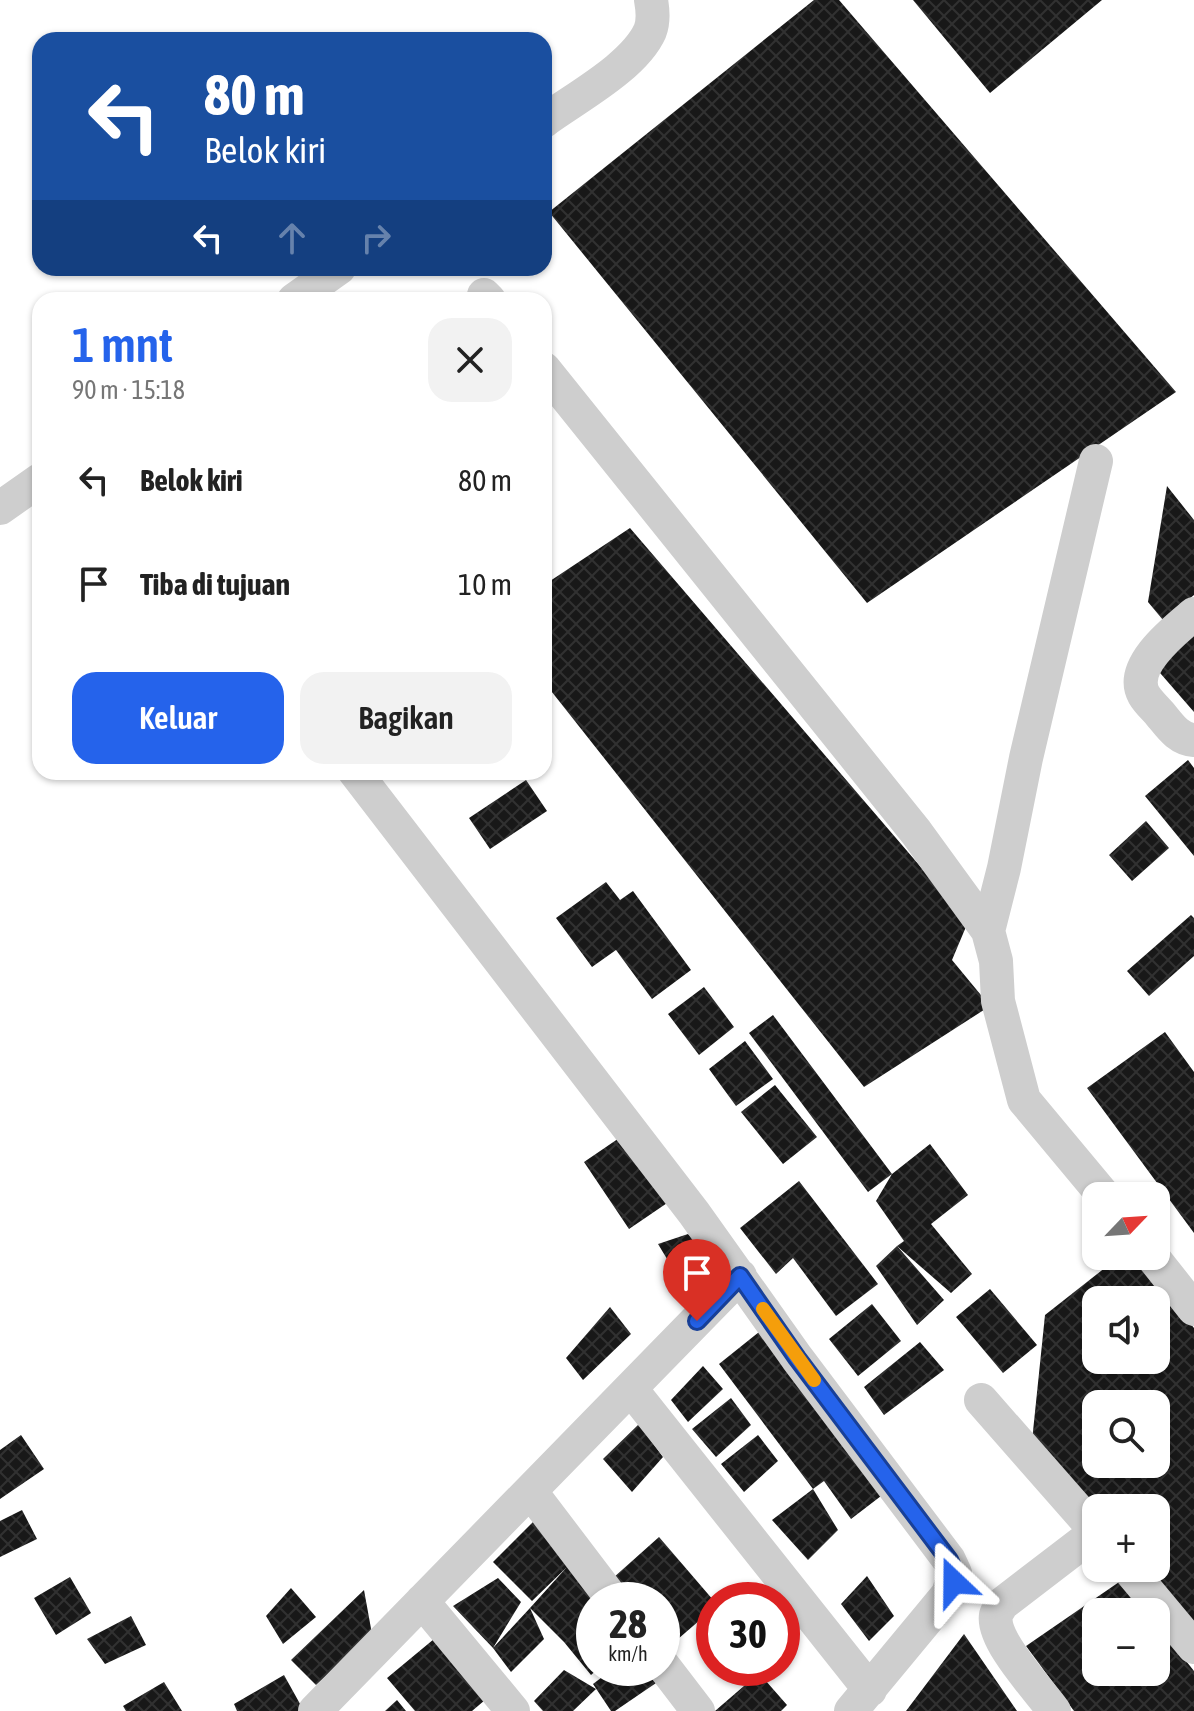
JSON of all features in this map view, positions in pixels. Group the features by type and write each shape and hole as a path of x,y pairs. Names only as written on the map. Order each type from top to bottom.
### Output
{"street":[{"path":"552,115 622,65 642,44 653,20 651,0"},
{"path":"305,292 328,276"},
{"path":"552,379 916,832 988,931 996,961 998,1001 1024,1100 1092,1182"},
{"path":"988,931 1096,461"},
{"path":"0,508 32,486"},
{"path":"1194,614 1176,628 1145,662 1141,678 1142,693 1178,736 1194,740"},
{"path":"361,780 740,1276 797,1358 949,1560 955,1573 948,1594 860,1700 631,1389"},
{"path":"1163,1270 1194,1309"},
{"path":"323,1708 422,1601 740,1276"},
{"path":"981,1400 1082,1516"},
{"path":"531,1492 599,1582"},
{"path":"1054,1711 1009,1651 996,1616 1002,1604 1082,1543"},
{"path":"1140,1582 1194,1647"},
{"path":"422,1601 513,1711"},
{"path":"679,1686 698,1711"}],"building":[{"path":"814,0 839,0 1176,392 867,603 552,216 552,210"},
{"path":"913,0 1102,0 990,93"},
{"path":"1167,486 1194,520 1194,595 1163,620 1148,602"},
{"path":"630,528 968,922 952,960 990,1006 864,1087 552,692 552,580"},
{"path":"1194,631 1194,712 1154,666"},
{"path":"1188,760 1194,768 1194,856 1145,796"},
{"path":"526,780 547,811 490,849 469,818"},
{"path":"1146,821 1169,848 1132,881 1109,855"},
{"path":"606,882 620,900 633,891 691,970 652,999 616,950 592,967 556,918"},
{"path":"1191,915 1194,918 1194,956 1149,996 1127,971"},
{"path":"704,987 734,1027 699,1055 668,1014"},
{"path":"773,1015 892,1174 868,1192 749,1033"},
{"path":"1165,1032 1194,1072 1194,1233 1170,1200 1170,1182 1156,1182 1087,1088"},
{"path":"745,1041 773,1079 736,1106 709,1069"},
{"path":"775,1085 817,1137 783,1164 741,1112"},
{"path":"628,1132 673,1199 629,1229 584,1162"},
{"path":"930,1144 968,1195 931,1224 972,1274 951,1293 897,1246 904,1241 876,1201 892,1174"},
{"path":"799,1181 878,1284 836,1316 793,1258 776,1274 740,1228"},
{"path":"688,1234 726,1269 699,1312 658,1244"},
{"path":"897,1246 944,1300 917,1325 876,1266"},
{"path":"1102,1270 1146,1270 1159,1286 1082,1286 1082,1374 1170,1374 1170,1299 1194,1328 1194,1639 1170,1610 1170,1598 1161,1598 1147,1582 1170,1582 1170,1494 1083,1494 1032,1441 1045,1315"},
{"path":"990,1289 1037,1345 1003,1373 956,1317"},
{"path":"872,1304 901,1341 858,1376 829,1339"},
{"path":"610,1307 631,1334 583,1380 566,1358"},
{"path":"759,1332 881,1496 851,1519 824,1481 813,1489 719,1364"},
{"path":"920,1342 944,1370 884,1415 864,1387"},
{"path":"703,1366 723,1389 688,1422 671,1400"},
{"path":"731,1398 751,1425 716,1457 692,1429"},
{"path":"639,1424 663,1457 632,1492 603,1459"},
{"path":"21,1435 44,1469 0,1499 0,1450"},
{"path":"758,1435 778,1461 744,1492 721,1464"},
{"path":"813,1489 838,1530 808,1560 772,1520"},
{"path":"22,1510 37,1539 0,1557 0,1521"},
{"path":"537,1518 581,1582 576,1582 576,1657 530,1608 567,1567 532,1601 493,1562"},
{"path":"659,1537 698,1582 696,1623 680,1637 680,1582 616,1582 613,1578"},
{"path":"867,1576 894,1616 869,1641 841,1604"},
{"path":"70,1577 91,1613 56,1635 34,1598"},
{"path":"498,1578 521,1602 493,1648 453,1606"},
{"path":"1124,1582 1137,1598 1096,1598"},
{"path":"291,1588 316,1617 283,1644 266,1616"},
{"path":"364,1590 372,1634 316,1685 291,1660"},
{"path":"530,1608 544,1639 511,1672 493,1648"},
{"path":"1082,1608 1082,1686 1170,1686 1170,1641 1194,1671 1194,1711 1074,1711 1026,1646"},
{"path":"131,1616 146,1645 105,1664 87,1639"},
{"path":"964,1634 1017,1711 906,1711"},
{"path":"434,1639 485,1700 472,1711 415,1711 387,1678"},
{"path":"564,1670 576,1677 576,1686 596,1689 573,1711 543,1711 534,1701"},
{"path":"284,1675 304,1711 237,1711 234,1704"},
{"path":"164,1682 182,1711 126,1711 123,1706"},
{"path":"594,1686 652,1686 615,1711 611,1711"},
{"path":"744,1686 770,1686 787,1705 781,1711 715,1711"},
{"path":"397,1700 406,1711 385,1711"}],"slow traffic":[{"path":"763,1309 814,1380"}],"route":[{"path":"697,1321 740,1276 797,1358 949,1560 955,1573 954,1582"}]}
